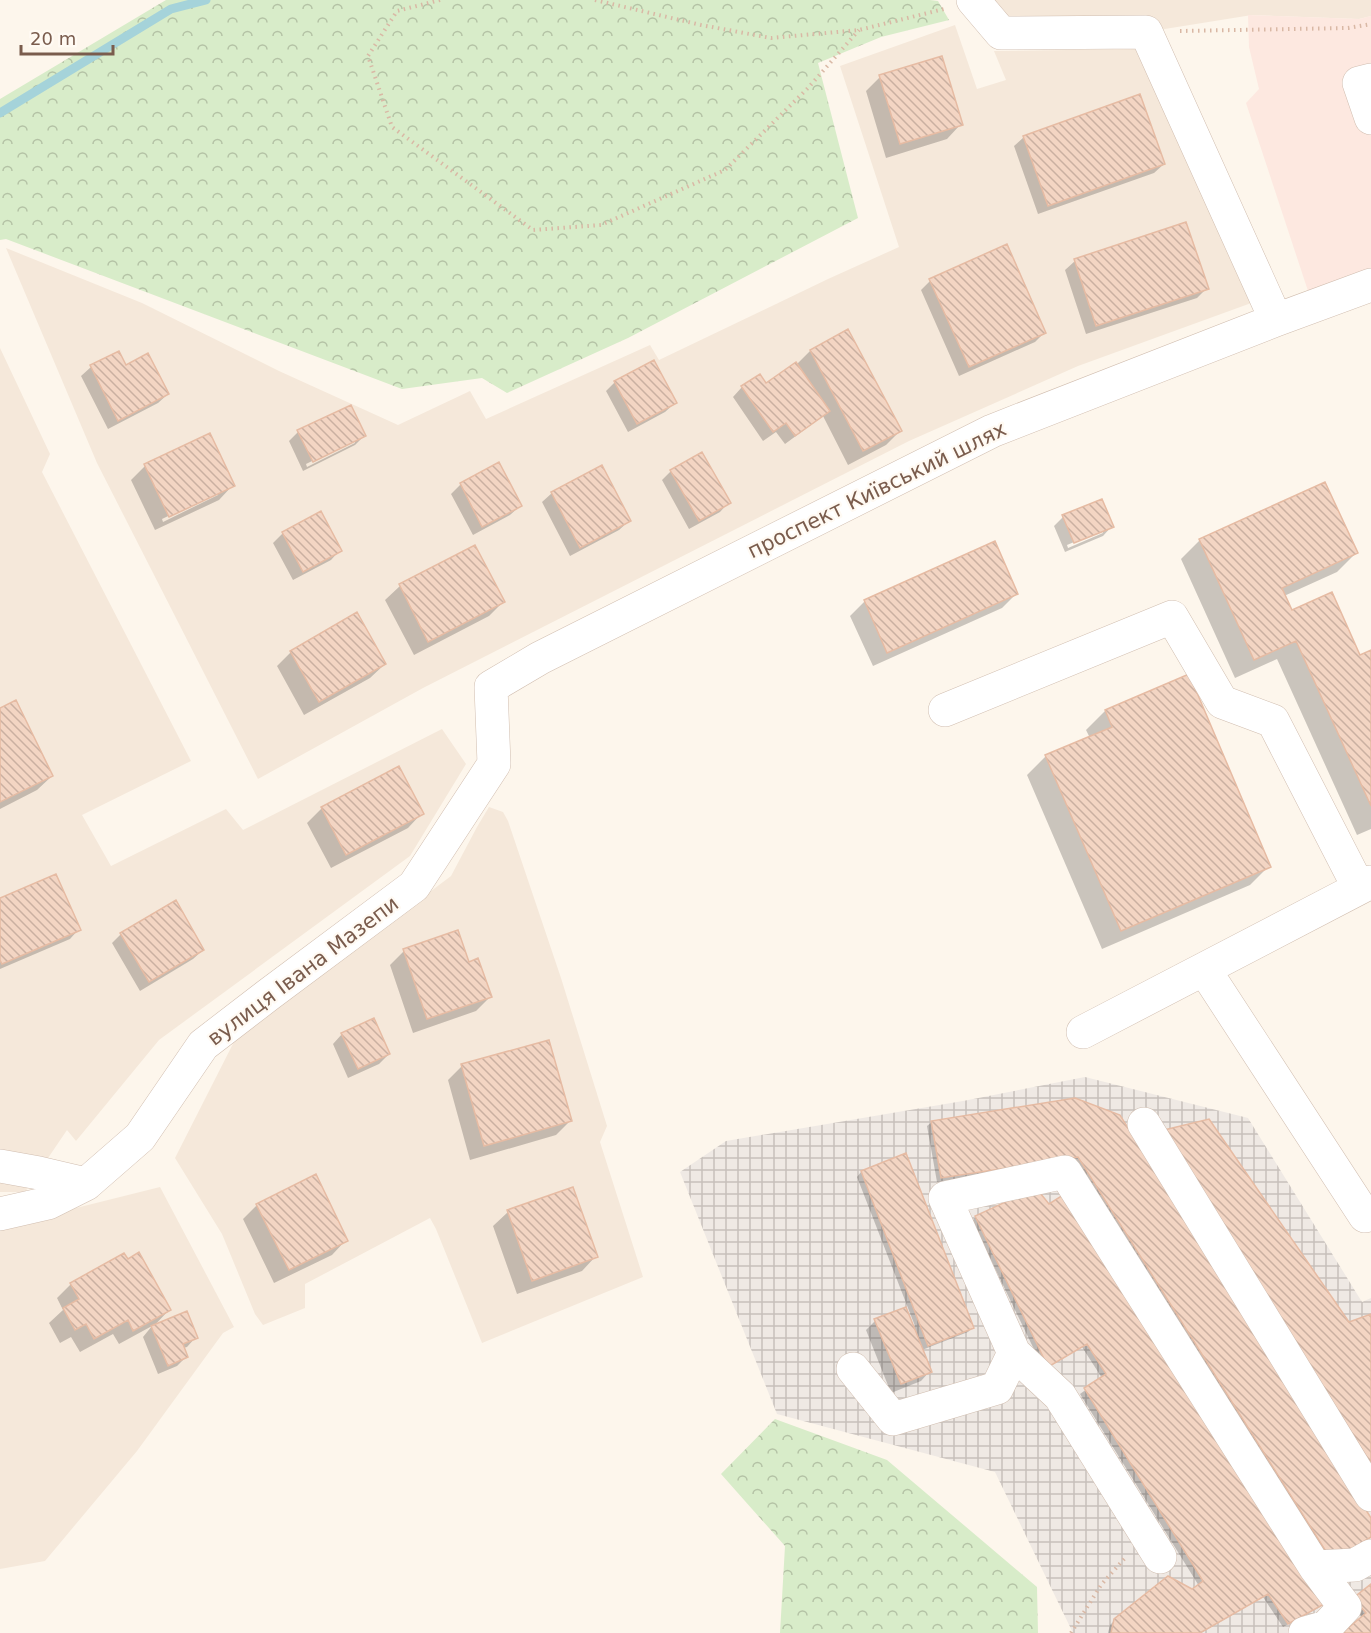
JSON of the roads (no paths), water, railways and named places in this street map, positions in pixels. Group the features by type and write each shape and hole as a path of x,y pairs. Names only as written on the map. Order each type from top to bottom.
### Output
{"street":[{"path":"973,1 1001,33 1146,32 1276,320"},
{"path":"1371,80 1359,83 1371,118"},
{"name":"проспект Київський шлях","path":"491,687 540,658 992,431 1371,285"},
{"path":"945,710 1172,617 1222,702 1273,721 1365,885 1083,1032"},
{"name":"вулиця Івана Мазепи","path":"0,1214 48,1203 86,1184 140,1137 203,1046 414,886 494,764 491,687"},
{"path":"1204,969 1365,1216 1371,1213"},
{"path":"1144,1124 1371,1495"},
{"path":"0,1166 86,1184"},
{"path":"1160,1557 1060,1396 1014,1353 945,1198 1065,1172 1315,1568 1345,1607 1326,1626 1305,1633"},
{"path":"853,1369 893,1419 997,1388 1014,1353"},
{"path":"1315,1568 1355,1565 1371,1556"}],"waterway":[{"path":"0,113 171,9 206,0"}]}
